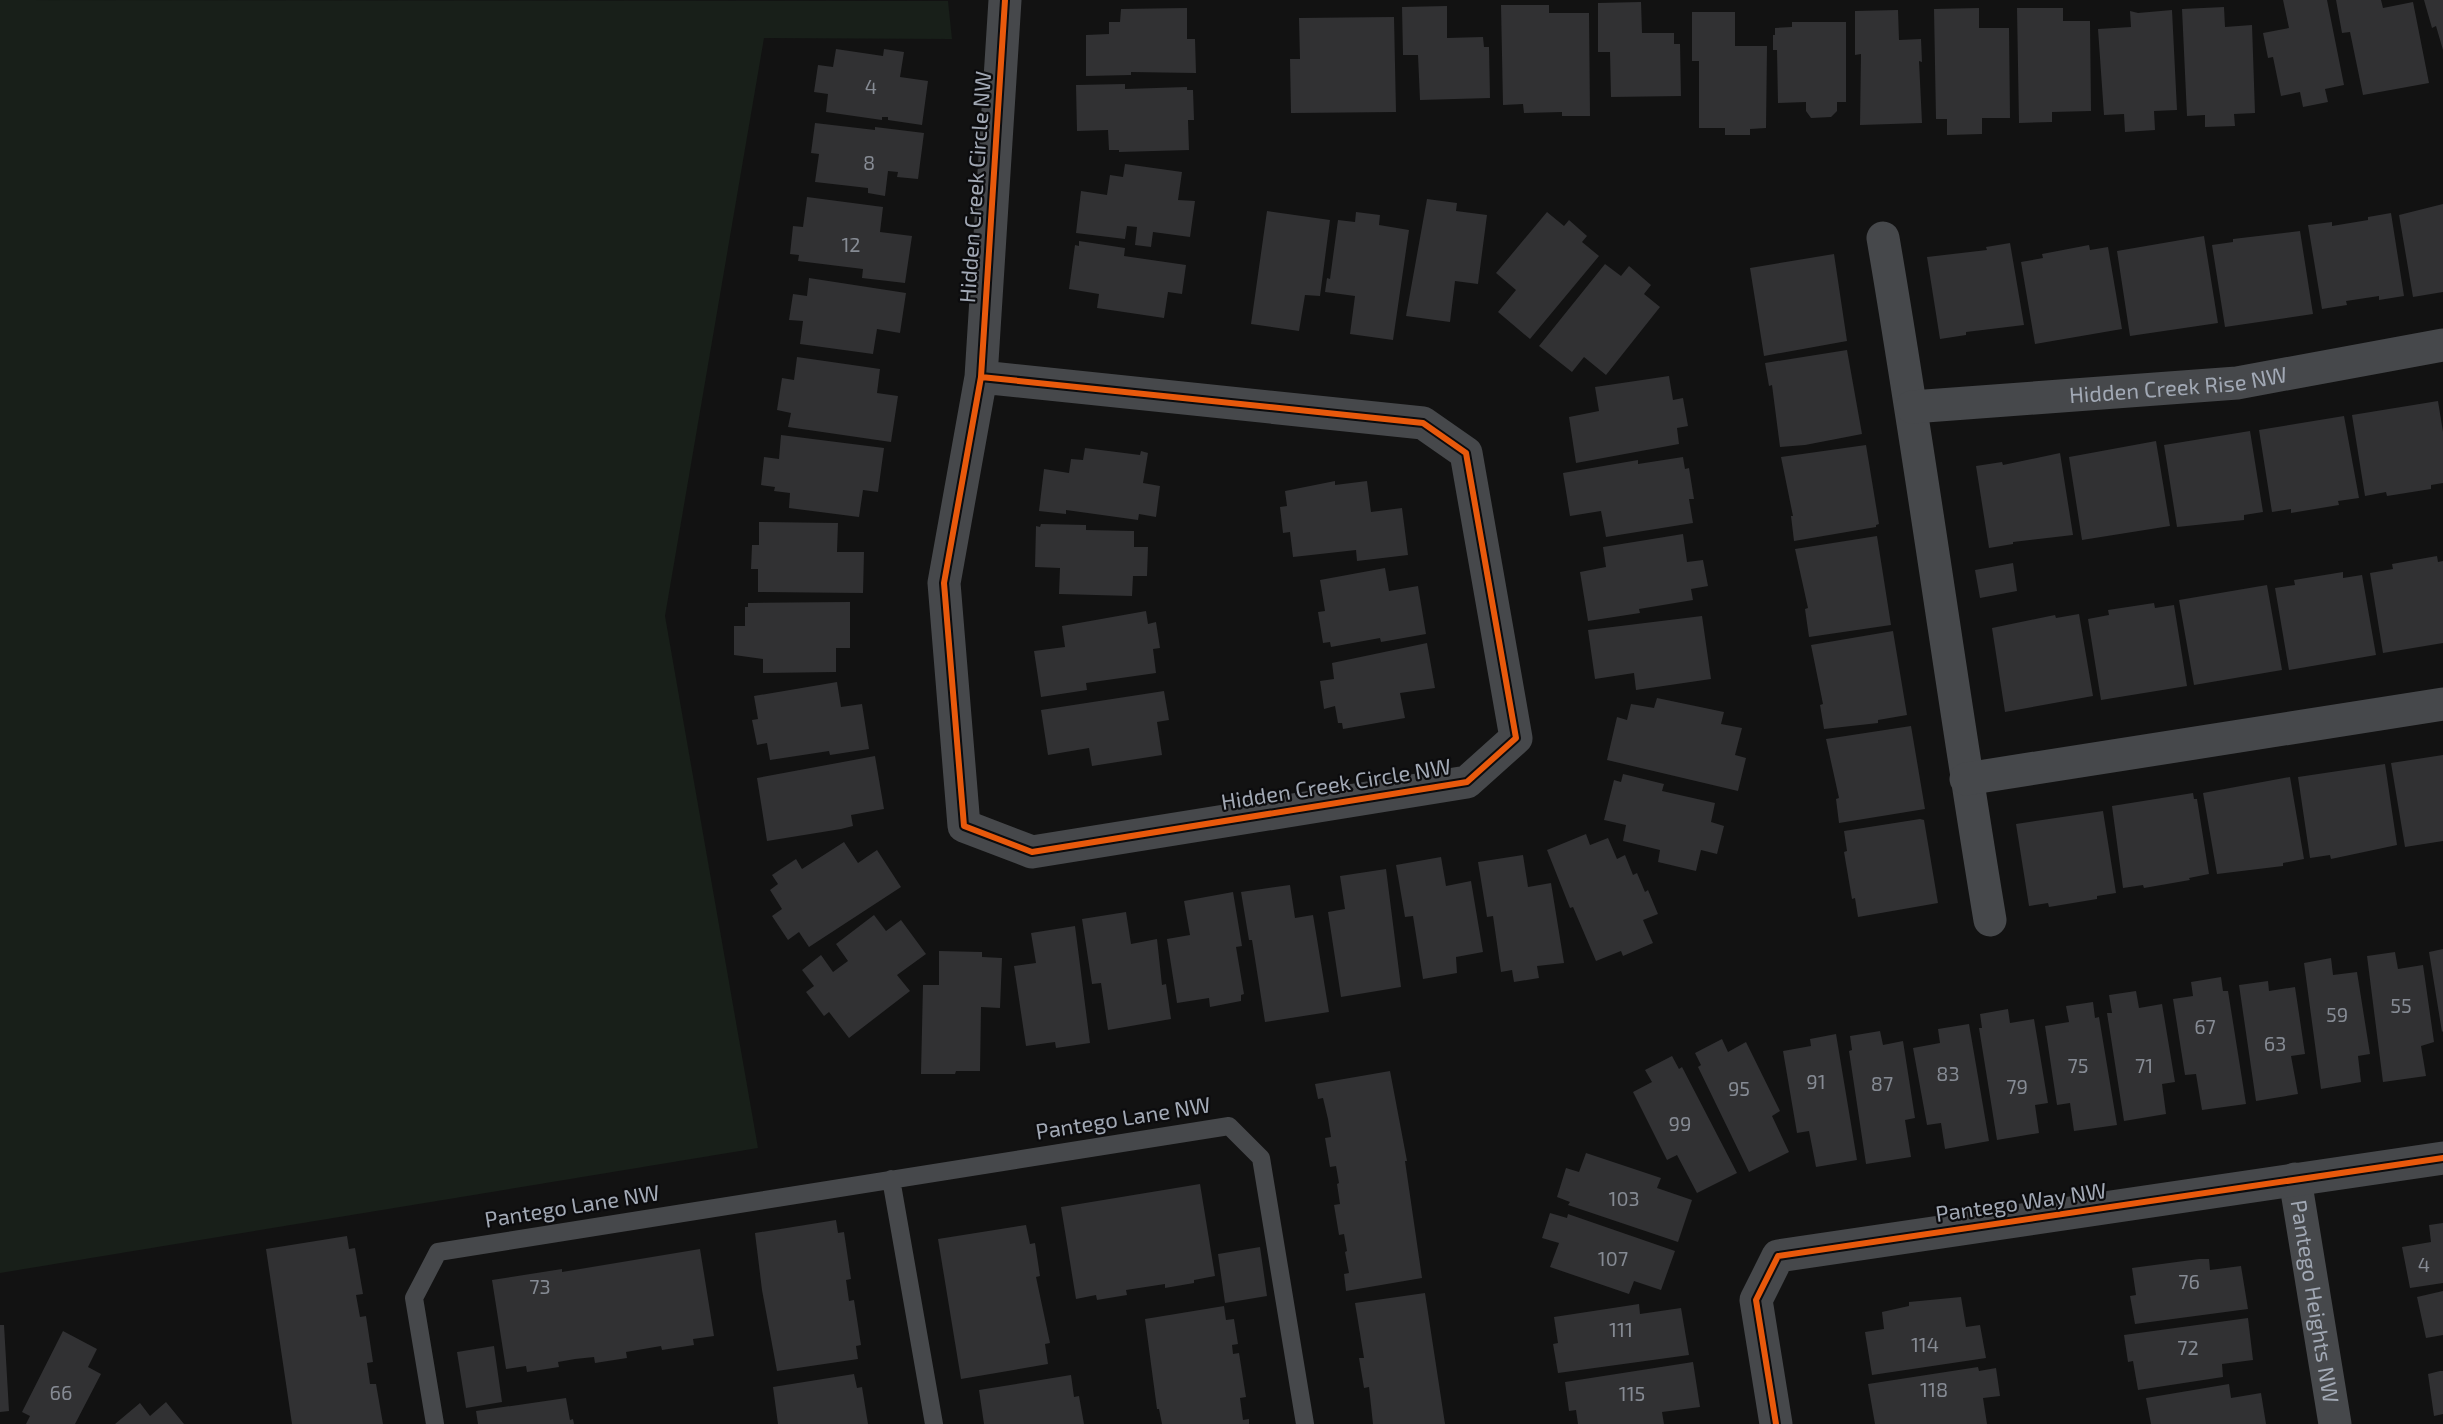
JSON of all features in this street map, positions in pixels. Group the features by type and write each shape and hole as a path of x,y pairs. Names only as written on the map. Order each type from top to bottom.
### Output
{"street":[{"name":"Hidden Creek Circle NW","path":"981,377 1423,423 1466,453 1516,738 1467,782 1032,852 964,826 944,583 981,377 1005,0"},
{"path":"1883,238 1912,407 1966,779 1990,920"},
{"name":"Hidden Creek Rise NW","path":"1912,407 2237,383 2443,345"},
{"path":"1966,779 2443,704"},
{"name":"Pantego Way NW","path":"1776,1424 1756,1300 1778,1256 2443,1158"},
{"name":"Pantego Heights NW","path":"2295,1179 2336,1424"}],"lane":[{"name":"Pantego Lane NW","path":"435,1424 414,1298 438,1252 1229,1126 1261,1158 1305,1424"},
{"path":"891,1179 935,1424"}],"shaded area":[{"path":"0,0 948,1 952,39 764,38 665,616 758,1148 0,1273"}],"building":[{"path":"2283,0 2327,0 2344,85 2325,89 2328,102 2303,107 2300,92 2281,96 2273,57 2268,58 2263,33 2289,28"},
{"path":"2336,0 2381,0 2383,8 2413,2 2429,83 2363,95 2350,32 2342,33"},
{"path":"2424,0 2443,0 2443,50 2436,26 2432,28"},
{"path":"1641,2 1642,33 1674,33 1674,44 1680,44 1681,96 1611,97 1610,52 1598,52 1598,3"},
{"path":"1501,5 1549,5 1549,13 1589,13 1590,116 1562,116 1562,112 1524,113 1523,104 1503,105"},
{"path":"1447,6 1447,38 1483,37 1484,47 1489,47 1490,98 1420,100 1418,55 1403,55 1402,7"},
{"path":"2224,7 2225,27 2252,25 2255,113 2234,114 2235,126 2205,127 2205,115 2187,116 2182,9"},
{"path":"1187,8 1187,39 1195,39 1196,73 1131,72 1131,75 1086,76 1086,35 1109,34 1109,22 1120,22 1121,9"},
{"path":"1979,8 1979,28 2009,28 2010,118 1982,118 1982,134 1947,135 1947,119 1936,119 1934,9"},
{"path":"2017,8 2063,8 2063,21 2090,21 2091,111 2052,112 2052,122 2019,123"},
{"path":"1898,10 1899,40 1921,39 1922,62 1919,61 1922,123 1860,125 1861,54 1855,55 1855,11"},
{"path":"2172,10 2177,110 2154,111 2155,130 2125,132 2124,114 2104,115 2098,29 2131,27 2130,11 2138,13"},
{"path":"1692,12 1735,12 1735,46 1767,46 1766,128 1750,129 1750,135 1725,135 1725,128 1699,128 1699,61 1692,61"},
{"path":"1394,17 1396,112 1291,113 1290,59 1300,59 1299,18"},
{"path":"1792,22 1846,22 1846,102 1837,102 1837,111 1831,117 1811,118 1806,111 1806,102 1778,103 1777,50 1773,50 1773,35 1775,35 1775,28 1792,27"},
{"path":"836,49 883,56 884,49 904,52 900,77 928,81 922,125 888,120 888,117 882,117 882,120 826,112 828,94 814,92 818,65 833,67"},
{"path":"1125,84 1125,89 1187,87 1187,90 1193,90 1194,120 1188,120 1189,150 1119,152 1119,150 1109,150 1108,130 1077,131 1076,85"},
{"path":"815,123 924,133 918,179 897,177 898,172 888,171 885,196 868,193 868,188 815,182 819,154 811,153"},
{"path":"1125,164 1182,172 1178,200 1195,201 1190,237 1153,232 1151,247 1135,245 1137,227 1127,226 1125,239 1076,233 1081,191 1107,195 1110,175 1123,177"},
{"path":"807,197 883,207 880,232 912,236 905,283 862,278 863,269 798,261 799,255 790,254 793,226 803,227"},
{"path":"1427,199 1457,203 1456,211 1487,215 1478,284 1455,281 1450,322 1406,316"},
{"path":"2443,204 2443,292 2413,297 2399,215"},
{"path":"1267,211 1330,220 1320,296 1305,295 1299,331 1251,324"},
{"path":"1356,212 1380,215 1379,225 1409,230 1393,340 1350,334 1355,296 1325,292 1327,278 1330,279 1338,220 1355,222"},
{"path":"1547,212 1564,226 1569,220 1587,236 1582,242 1599,256 1530,339 1498,312 1516,290 1496,273"},
{"path":"2391,213 2404,296 2379,300 2379,296 2346,301 2347,305 2322,309 2308,225 2332,222 2332,226 2368,220 2368,217"},
{"path":"2300,231 2313,314 2225,327 2212,245 2233,242 2233,239"},
{"path":"2204,236 2218,323 2130,336 2117,251"},
{"path":"1079,241 1125,248 1124,256 1186,265 1182,294 1168,292 1164,318 1097,308 1099,294 1069,289 1075,245 1079,246"},
{"path":"2010,243 2024,325 1966,332 1966,335 1940,339 1927,257 1987,250 1986,247"},
{"path":"2089,245 2090,250 2108,247 2122,329 2035,344 2021,262 2043,258 2042,254"},
{"path":"1834,254 1847,341 1764,356 1750,268"},
{"path":"1605,264 1621,276 1629,266 1651,285 1644,294 1660,307 1606,375 1584,357 1572,372 1539,346"},
{"path":"809,278 906,293 900,333 877,329 873,354 800,344 803,321 789,320 793,294 807,296"},
{"path":"1847,350 1862,434 1805,445 1780,447 1772,385 1769,386 1765,363"},
{"path":"797,357 880,369 877,393 898,396 891,442 788,427 791,413 777,410 782,378 794,380"},
{"path":"1669,376 1673,400 1683,398 1688,426 1677,428 1679,444 1576,463 1569,417 1599,411 1595,387"},
{"path":"2438,401 2443,432 2443,483 2431,485 2431,489 2387,496 2386,492 2365,496 2352,415"},
{"path":"2344,416 2359,498 2338,501 2339,505 2291,513 2291,509 2272,512 2259,430"},
{"path":"2250,431 2263,512 2244,515 2244,520 2177,527 2164,445"},
{"path":"781,435 884,448 878,492 863,490 859,517 789,508 790,493 774,491 775,487 761,485 764,457 779,459"},
{"path":"2156,441 2170,526 2082,540 2069,457"},
{"path":"1866,445 1879,524 1876,527 1794,541 1791,516 1793,516 1781,457"},
{"path":"1085,448 1140,455 1141,451 1148,453 1143,483 1160,486 1156,517 1139,514 1138,520 1066,510 1066,514 1039,511 1044,469 1069,473 1071,459 1083,460"},
{"path":"2060,453 2073,535 2013,542 2013,544 1989,548 1976,466 2002,462 2003,465"},
{"path":"1683,457 1685,469 1689,468 1694,499 1689,499 1693,523 1606,537 1601,511 1570,516 1563,473 1638,460 1638,464"},
{"path":"1335,481 1335,485 1367,481 1371,512 1402,508 1408,555 1357,561 1356,550 1293,557 1290,532 1283,533 1280,507 1287,506 1285,491"},
{"path":"759,522 838,523 837,552 864,552 863,593 758,592 758,569 751,569 752,545 759,545"},
{"path":"1041,524 1086,525 1086,530 1134,531 1134,547 1148,547 1147,576 1133,576 1132,596 1059,594 1060,568 1035,567 1036,526 1040,527"},
{"path":"1683,534 1687,562 1703,560 1708,586 1691,589 1693,600 1639,609 1640,613 1588,621 1580,572 1606,567 1603,547"},
{"path":"1877,536 1891,625 1809,637 1805,609 1808,608 1795,549"},
{"path":"2437,556 2438,562 2443,561 2443,643 2383,653 2370,573 2393,569 2392,564"},
{"path":"2013,563 2017,591 1980,598 1975,570"},
{"path":"1385,568 1389,591 1418,586 1426,634 1381,642 1380,638 1331,647 1330,642 1323,643 1318,612 1325,611 1320,580"},
{"path":"2343,572 2343,578 2362,575 2376,655 2289,670 2275,588 2295,585 2294,580"},
{"path":"2267,585 2282,670 2194,685 2179,600"},
{"path":"850,602 850,648 836,648 836,672 763,673 763,659 734,655 734,626 745,626 745,607 748,607 748,603"},
{"path":"2154,603 2155,608 2174,605 2187,686 2101,700 2088,619 2109,615 2108,610"},
{"path":"1146,611 1148,624 1156,622 1160,648 1153,649 1156,673 1086,683 1087,690 1041,697 1034,651 1065,647 1062,626"},
{"path":"2079,614 2093,696 2005,712 1992,628 2055,615 2056,618"},
{"path":"1702,616 1711,679 1636,690 1634,673 1595,679 1588,630"},
{"path":"1893,631 1907,715 1878,720 1878,723 1824,729 1820,705 1823,704 1811,645"},
{"path":"1427,643 1435,688 1400,693 1405,718 1343,729 1342,723 1338,723 1335,706 1324,709 1320,681 1334,679 1332,663"},
{"path":"837,682 841,707 862,704 869,749 830,755 829,751 770,760 767,743 757,745 752,720 758,719 754,696"},
{"path":"1164,691 1169,720 1157,722 1162,755 1092,766 1089,748 1048,755 1041,710"},
{"path":"1657,698 1724,712 1721,724 1742,728 1735,755 1746,758 1738,791 1607,760 1617,717 1627,720 1631,704 1654,708"},
{"path":"1911,726 1925,809 1839,823 1836,799 1839,798 1826,739"},
{"path":"2443,755 2443,841 2405,847 2391,763"},
{"path":"875,756 884,809 851,815 853,826 767,841 757,778"},
{"path":"2385,764 2397,845 2331,859 2330,855 2310,858 2298,777"},
{"path":"1623,774 1664,784 1662,791 1715,803 1711,822 1724,826 1717,854 1701,850 1696,871 1658,862 1660,850 1623,841 1626,825 1604,820 1614,780 1621,782"},
{"path":"2290,777 2304,859 2283,863 2283,866 2217,874 2203,793"},
{"path":"2193,793 2194,799 2197,799 2209,874 2189,878 2190,880 2144,888 2143,885 2123,888 2112,806"},
{"path":"2103,811 2116,893 2097,896 2097,899 2049,907 2048,903 2029,906 2016,824"},
{"path":"1924,820 1938,903 1858,917 1855,898 1852,899 1844,852 1847,851 1844,831"},
{"path":"1586,834 1590,845 1608,838 1617,859 1625,855 1633,875 1637,873 1645,892 1648,890 1658,914 1643,920 1653,943 1623,956 1621,951 1596,961 1573,907 1570,908 1547,850"},
{"path":"844,842 858,863 877,850 901,887 809,947 799,932 788,940 772,916 782,909 770,890 778,884 772,875 796,859 802,869"},
{"path":"1523,855 1528,887 1551,883 1564,963 1537,966 1539,978 1514,982 1512,970 1501,972 1493,916 1487,917 1478,862"},
{"path":"1441,857 1446,886 1471,881 1483,952 1456,957 1457,973 1423,979 1413,916 1405,917 1396,865"},
{"path":"1386,869 1401,987 1341,997 1328,912 1345,909 1340,876"},
{"path":"1290,885 1295,918 1313,915 1329,1012 1265,1022 1252,940 1249,940 1241,892"},
{"path":"1233,892 1242,946 1236,947 1244,994 1241,995 1241,1001 1210,1007 1209,998 1177,1003 1167,939 1190,935 1184,901"},
{"path":"1126,912 1131,944 1157,939 1162,985 1166,984 1171,1019 1108,1030 1101,983 1092,984 1082,919"},
{"path":"874,915 886,931 901,920 926,954 897,975 910,991 849,1038 829,1012 824,1016 806,992 814,986 802,970 821,955 833,972 848,961 836,944"},
{"path":"1075,926 1090,1043 1056,1048 1055,1042 1026,1046 1014,966 1036,963 1031,933"},
{"path":"2443,949 2443,1031 2442,1032 2429,952"},
{"path":"939,951 982,952 982,957 1002,958 1000,1008 981,1007 980,1071 921,1074 923,985 939,985"},
{"path":"2395,952 2398,969 2423,965 2434,1042 2421,1046 2426,1076 2383,1082 2367,956"},
{"path":"2331,958 2333,975 2357,972 2370,1054 2358,1056 2361,1082 2321,1089 2304,963"},
{"path":"2221,977 2223,991 2228,991 2246,1104 2202,1110 2196,1074 2185,1075 2173,999 2193,996 2191,982"},
{"path":"2268,981 2269,991 2295,987 2305,1054 2291,1056 2298,1094 2256,1101 2239,985"},
{"path":"2136,991 2139,1008 2162,1004 2175,1082 2162,1084 2166,1114 2124,1121 2107,1013 2112,1013 2109,995"},
{"path":"2093,1002 2095,1018 2099,1017 2117,1125 2074,1131 2070,1103 2057,1105 2045,1026 2069,1022 2066,1006"},
{"path":"2008,1009 2010,1023 2034,1019 2048,1103 2035,1105 2039,1133 1997,1140 1979,1028 1982,1028 1980,1014"},
{"path":"1969,1024 1989,1141 1945,1149 1941,1123 1927,1125 1913,1048 1940,1043 1938,1029"},
{"path":"1880,1031 1883,1045 1903,1041 1915,1118 1905,1120 1911,1157 1866,1164 1849,1051 1852,1050 1850,1036"},
{"path":"1836,1034 1857,1160 1816,1167 1809,1131 1797,1133 1783,1051 1811,1046 1810,1039"},
{"path":"1722,1039 1728,1052 1746,1042 1780,1111 1772,1116 1789,1152 1749,1172 1698,1067 1701,1065 1695,1053"},
{"path":"1672,1056 1679,1069 1682,1067 1737,1173 1697,1193 1677,1155 1667,1160 1633,1092 1652,1082 1645,1070"},
{"path":"1390,1071 1407,1161 1405,1161 1422,1278 1346,1291 1344,1274 1349,1273 1345,1252 1347,1251 1344,1234 1339,1235 1334,1205 1340,1204 1337,1184 1339,1183 1336,1166 1330,1167 1325,1138 1331,1137 1328,1119 1323,1098 1318,1099 1315,1084"},
{"path":"1586,1153 1661,1178 1657,1188 1692,1200 1678,1242 1568,1205 1570,1202 1557,1197 1566,1168 1579,1172"},
{"path":"1200,1184 1215,1276 1194,1280 1194,1283 1165,1288 1165,1284 1126,1290 1127,1295 1097,1300 1096,1295 1076,1299 1061,1207"},
{"path":"1550,1213 1567,1218 1568,1214 1675,1251 1661,1290 1634,1281 1629,1294 1550,1267 1559,1243 1542,1238"},
{"path":"836,1220 838,1233 844,1232 851,1279 846,1280 849,1301 854,1300 861,1345 856,1346 858,1359 777,1371 762,1290 755,1233"},
{"path":"2443,1223 2443,1283 2410,1288 2402,1247 2431,1242 2429,1225"},
{"path":"1026,1225 1030,1244 1035,1243 1040,1276 1036,1277 1050,1343 1045,1344 1048,1364 961,1379 938,1239"},
{"path":"347,1236 349,1249 355,1248 363,1294 356,1295 360,1317 366,1316 373,1362 367,1363 370,1384 376,1384 383,1424 292,1424 266,1249"},
{"path":"1260,1247 1267,1296 1225,1303 1218,1254"},
{"path":"700,1249 714,1336 693,1339 694,1345 662,1350 661,1346 626,1352 627,1358 595,1363 594,1357 575,1359 558,1362 559,1367 527,1372 526,1366 506,1369 492,1280 562,1269 562,1272"},
{"path":"2209,1259 2210,1270 2241,1266 2248,1309 2135,1324 2130,1296 2136,1295 2132,1268"},
{"path":"2443,1291 2443,1335 2426,1338 2417,1297"},
{"path":"1425,1293 1445,1424 1373,1424 1369,1387 1364,1388 1359,1358 1364,1358 1355,1303"},
{"path":"1961,1297 1966,1327 1980,1325 1986,1358 1872,1375 1865,1332 1884,1329 1882,1312 1909,1306 1909,1302"},
{"path":"1639,1304 1640,1314 1681,1308 1689,1355 1558,1373 1553,1344 1558,1343 1554,1317"},
{"path":"1224,1306 1226,1320 1234,1319 1238,1344 1232,1345 1233,1354 1239,1353 1246,1397 1240,1398 1243,1420 1249,1419 1249,1424 1162,1424 1159,1409 1157,1409 1145,1319"},
{"path":"2248,1318 2253,1360 2222,1364 2223,1377 2138,1390 2133,1361 2128,1362 2124,1335"},
{"path":"0,1325 4,1325 9,1411 0,1412"},
{"path":"63,1331 97,1349 88,1367 101,1374 75,1424 26,1424 30,1416 22,1412"},
{"path":"494,1346 502,1402 466,1408 457,1352"},
{"path":"1693,1362 1700,1407 1662,1412 1664,1424 1578,1424 1576,1410 1569,1411 1565,1382"},
{"path":"1978,1367 1979,1371 1996,1368 2000,1396 1983,1398 1987,1424 1875,1424 1868,1384"},
{"path":"2443,1371 2443,1414 2434,1416 2428,1374"},
{"path":"854,1374 857,1388 862,1387 868,1424 778,1424 773,1387"},
{"path":"1071,1375 1074,1397 1079,1396 1084,1424 984,1424 979,1390"},
{"path":"2229,1384 2231,1398 2261,1393 2266,1424 2151,1424 2146,1398"},
{"path":"566,1398 570,1420 573,1419 574,1424 478,1424 476,1411"},
{"path":"166,1402 184,1424 115,1424 140,1403 150,1416"}],"cycle path":[{"path":"981,377 1423,423 1466,453 1516,738 1467,782 1032,852 964,826 944,583 981,377 1005,0"},
{"path":"1776,1424 1756,1300 1778,1256 2443,1158"}]}
